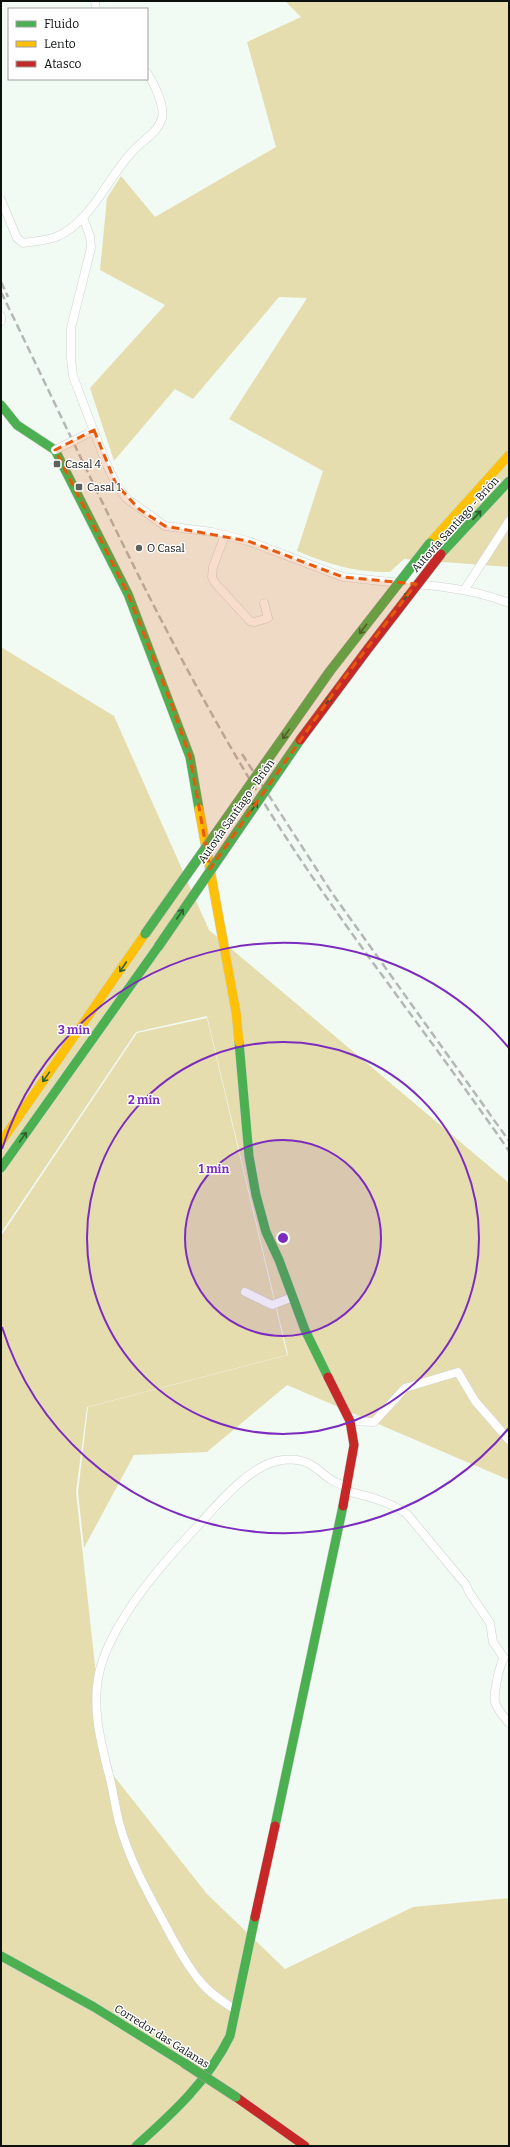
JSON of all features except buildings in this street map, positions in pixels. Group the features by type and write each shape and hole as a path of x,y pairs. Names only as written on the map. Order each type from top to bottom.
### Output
{"main road":[{"path":"1,405 17,426 55,450 101,536 128,594 190,757 236,1012 246,1126 256,1195 266,1232 305,1330 350,1421 354,1445 230,2036 221,2056 208,2075 171,2114 136,2146"},
{"name":"Autovía Santiago - Brión","path":"1,1142 330,671 430,543 509,455"},
{"name":"Autovía Santiago - Brión","path":"1,1168 158,947 202,881 342,681 441,554 509,481"},
{"name":"Corredor das Galanas","path":"1,1956 88,2004 184,2063 304,2146"}],"street":[{"path":"1,200 17,238 23,243 58,236 83,218 132,151 155,130 160,122 162,115 161,106 148,74"},
{"path":"83,218 90,236 91,248 71,328 71,359 73,376 91,431 116,484 126,498 139,509 165,526 248,540 343,577 465,589 488,594 509,603"},
{"path":"1,316 1,321"},
{"path":"55,450 91,431"},
{"path":"465,589 509,521"},
{"path":"225,535 212,572 215,583 250,621 255,622 268,618 264,603"},
{"path":"245,1292 272,1305 293,1297"},
{"path":"350,1421 374,1422 405,1388 458,1372 475,1401 509,1440"},
{"path":"236,2010 220,2001 199,1981 173,1939 132,1860 119,1823 99,1734 95,1696 100,1668 115,1635 142,1592 172,1554 213,1509 260,1468 276,1461 294,1459 308,1461 340,1485 379,1499 407,1514 466,1585 469,1592 490,1623 493,1642 504,1658 498,1668 499,1674 493,1698 498,1710 509,1724"}],"highlighted area":[{"path":"94,430 116,484 139,509 165,526 248,541 343,577 416,584 342,681 210,869 190,757 170,700 128,594 55,450"}],"shaded area":[{"path":"285,1 509,1 509,567 404,559 390,572 377,572 342,567 297,551 323,471 229,419 307,298 279,297 193,399 175,389 114,461 90,388 165,305 100,270 107,198 121,176 155,217 276,147 247,42 301,17"},
{"path":"1,647 114,716 209,930 509,1183 509,1480 287,1385 207,1452 134,1455 84,1548 78,1492 88,1407 288,1355 207,1016 136,1032 1,1233"},
{"path":"207,1018 287,1355 87,1407 76,1492 106,1766 207,1894 285,1969 413,1907 509,1898 509,2146 1,2146 1,1236 137,1033"}],"railway":[{"path":"1,282 8,297"},
{"path":"1,292 127,553 229,744 266,806 324,894 509,1151"},
{"path":"242,754 332,893 509,1141"}],"traffic: fast":[{"path":"1,405 17,425 55,450 128,594 190,757 199,809"},
{"path":"441,554 509,481"},
{"path":"145,934 330,671 430,543"},
{"path":"158,947 300,740"},
{"path":"1,1168 158,947"},
{"path":"239,1042 249,1156 256,1195 266,1232 279,1260 305,1330 328,1377"},
{"path":"275,1826 343,1506"},
{"path":"136,2146 189,2096 211,2068 230,2036 255,1917"},
{"path":"1,1956 94,2007 184,2063"},
{"path":"184,2063 236,2097"}],"traffic: slow":[{"path":"430,543 509,455"},
{"path":"199,809 236,1012 239,1042"},
{"path":"1,1142 145,934"}],"traffic: jam":[{"path":"300,740 441,554"},
{"path":"328,1377 350,1421 354,1445 343,1506"},
{"path":"255,1917 275,1826"},
{"path":"236,2097 305,2146"}],"place":[{"name":"Casal 4","path":"57,464"},
{"name":"Casal 1","path":"79,487"},
{"name":"O Casal","path":"139,548"}]}
